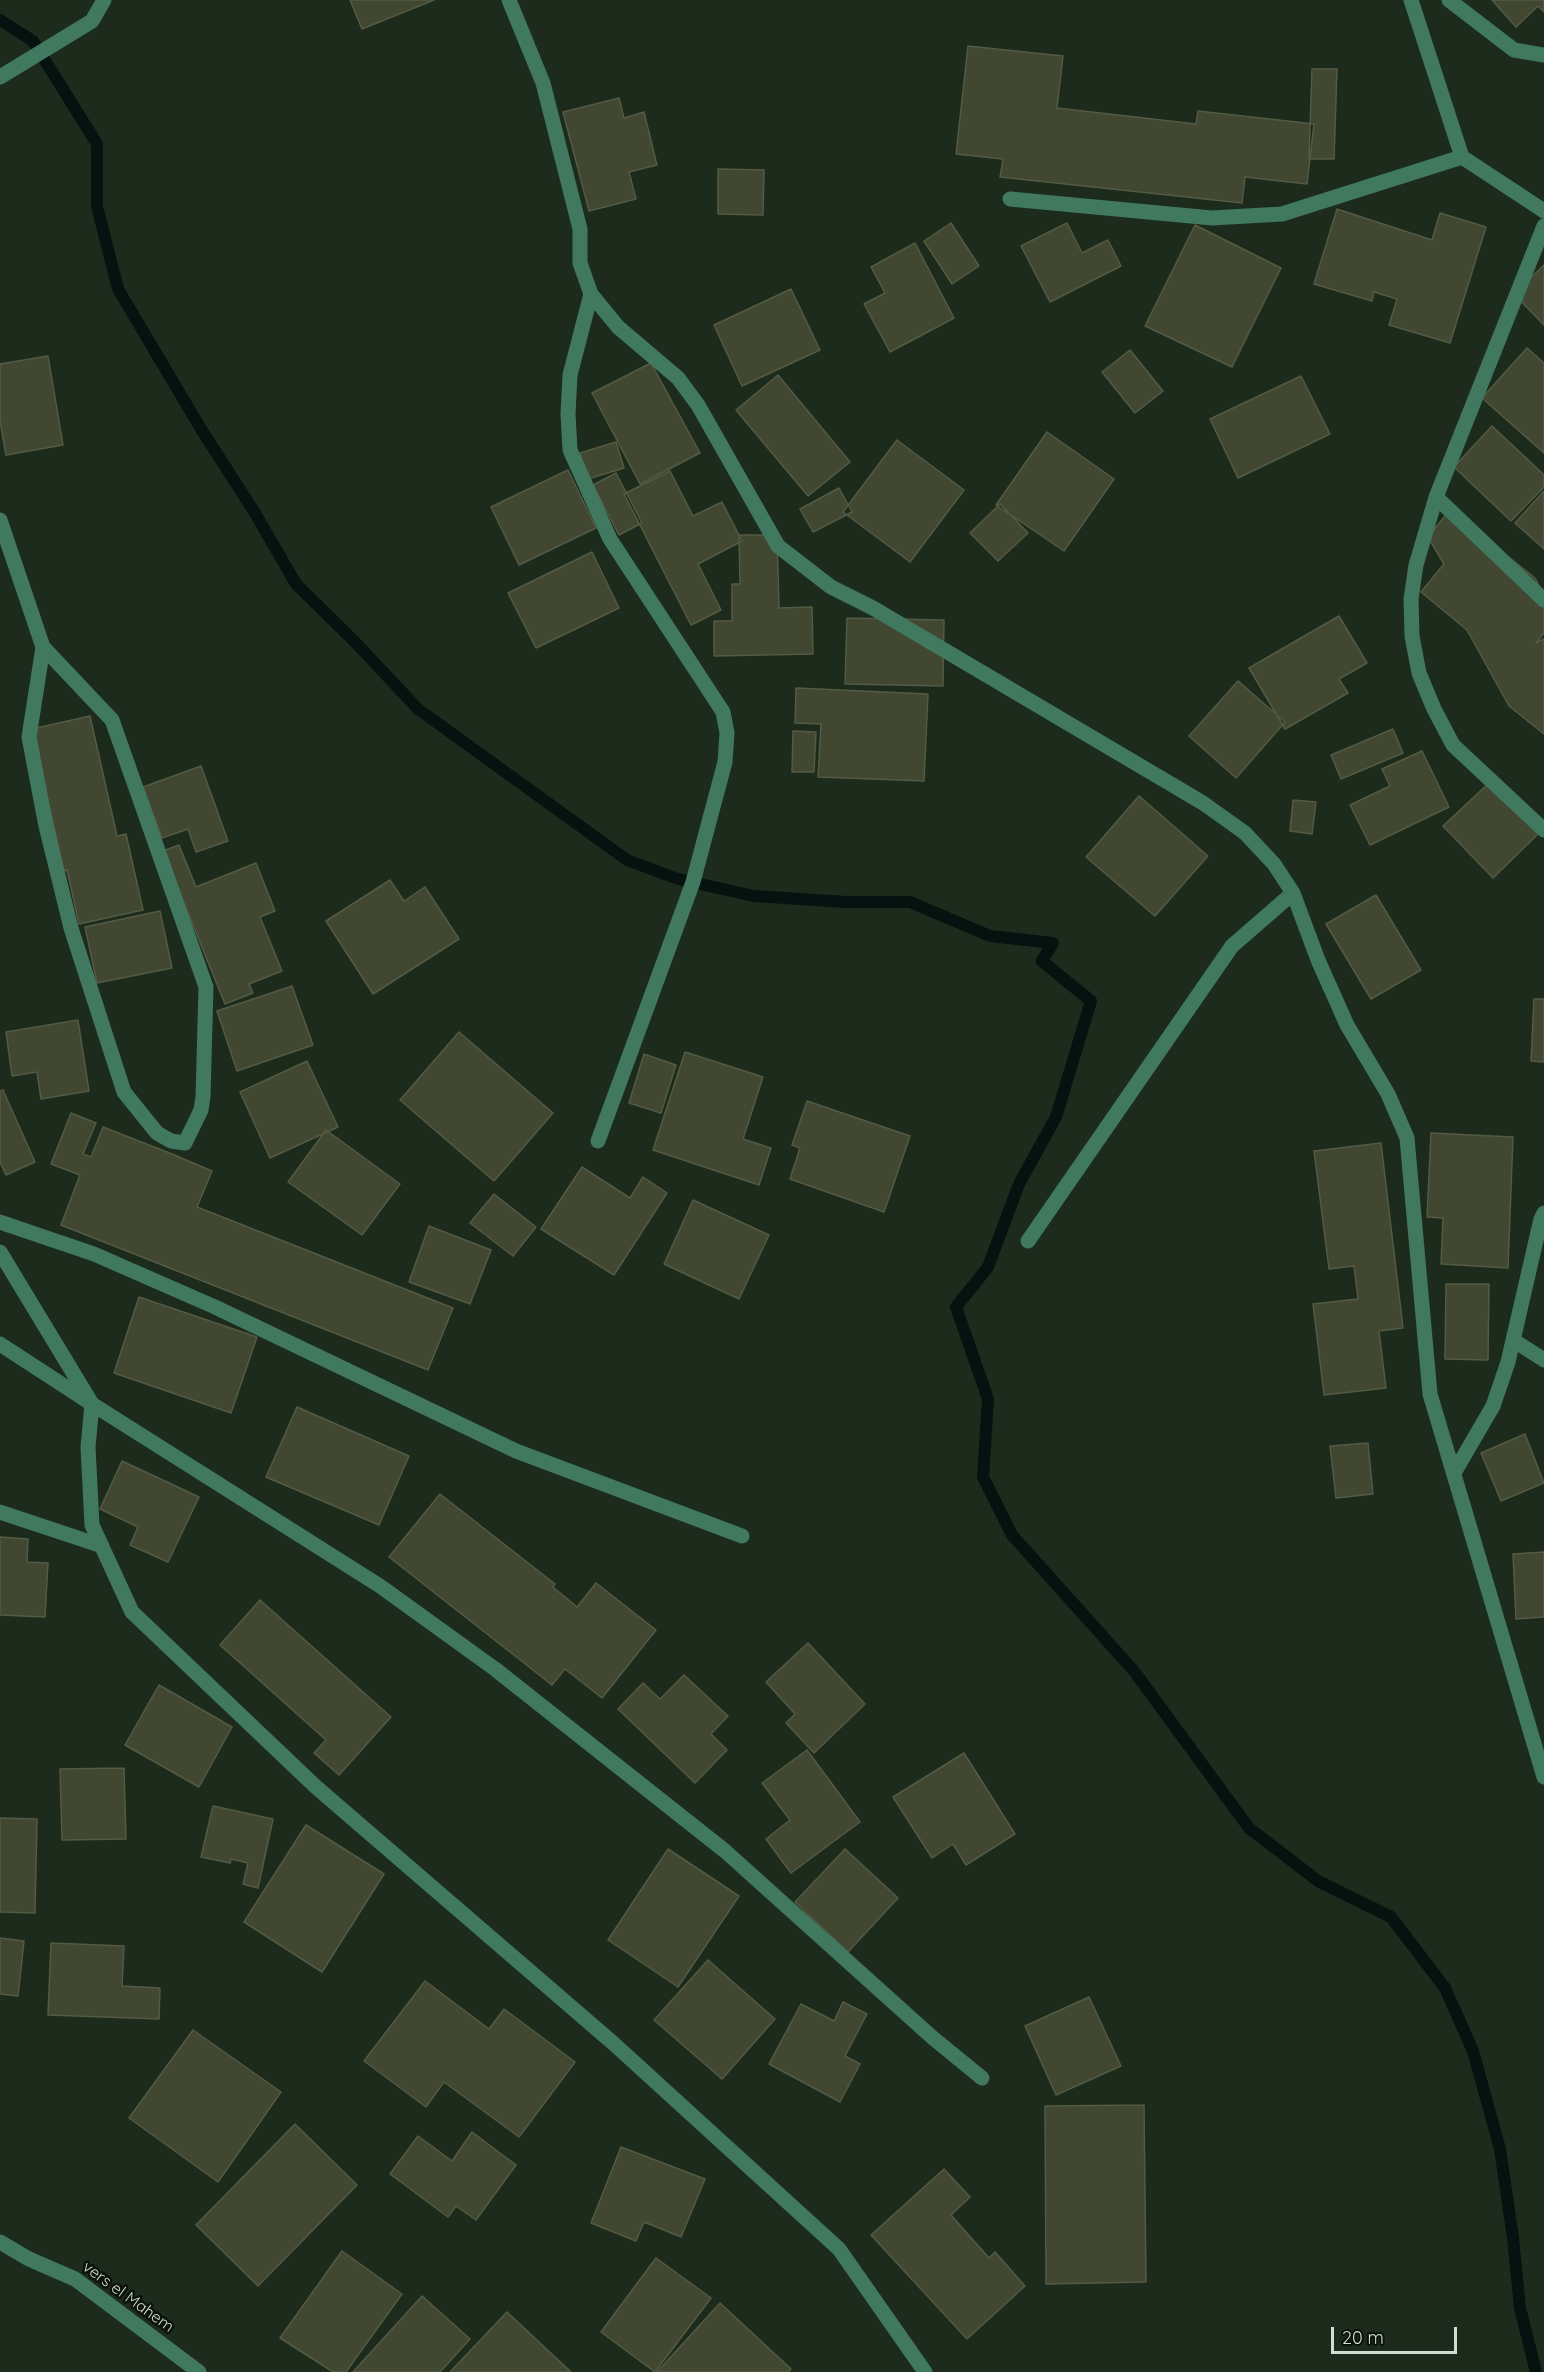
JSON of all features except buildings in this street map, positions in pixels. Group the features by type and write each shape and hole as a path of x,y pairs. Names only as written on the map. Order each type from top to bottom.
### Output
{"street":[{"path":"0,78 92,21 104,0"},
{"path":"508,0 543,83 580,229 580,263 591,294 618,327 678,378 698,405 778,546 831,587 873,608 1203,802 1245,834 1274,864 1293,892 1318,960 1347,1025 1388,1094 1407,1138 1430,1394 1544,1777"},
{"path":"1411,0 1462,157 1544,211"},
{"path":"1449,0 1515,50 1544,56"},
{"path":"1010,199 1212,218 1281,213 1462,157"},
{"path":"1544,226 1436,498 1419,554 1411,599 1412,636 1419,673 1434,709 1453,745 1544,830"},
{"path":"591,294 570,375 570,450 610,539 723,712 727,733 725,762 693,882 598,1141"},
{"path":"1436,498 1544,600"},
{"path":"0,520 43,647 112,720 206,987 203,1097 201,1110 185,1143 171,1141 157,1133 124,1092 71,928 46,826 29,737 43,647"},
{"path":"1028,1241 1232,946 1293,892"},
{"path":"1454,1473 1493,1406 1513,1340 1540,1219 1544,1213"},
{"path":"0,1222 94,1254 215,1307 516,1451 742,1536"},
{"path":"0,1252 92,1404 88,1447 92,1525 132,1612 316,1787 613,2043 839,2249 925,2372"},
{"path":"1513,1340 1544,1360"},
{"path":"0,1344 380,1586 495,1669 725,1851 933,2038 982,2078"},
{"path":"0,1512 102,1546"},
{"name":"vers el Mahem","path":"0,2242 29,2259 75,2279 199,2372"},
{"path":"0,2255 29,2259"}],"waterway":[{"path":"0,20 33,41 97,144 97,206 118,289 201,429 255,513 296,584 418,709 627,860 678,879 754,896 846,902 910,902 990,936 1053,943 1042,961 1091,1001 1056,1117 1019,1184 988,1267 956,1307 988,1399 983,1477 1012,1535 1134,1671 1249,1828 1318,1881 1391,1917 1445,1988 1473,2051 1500,2149 1520,2308 1536,2372"}]}
